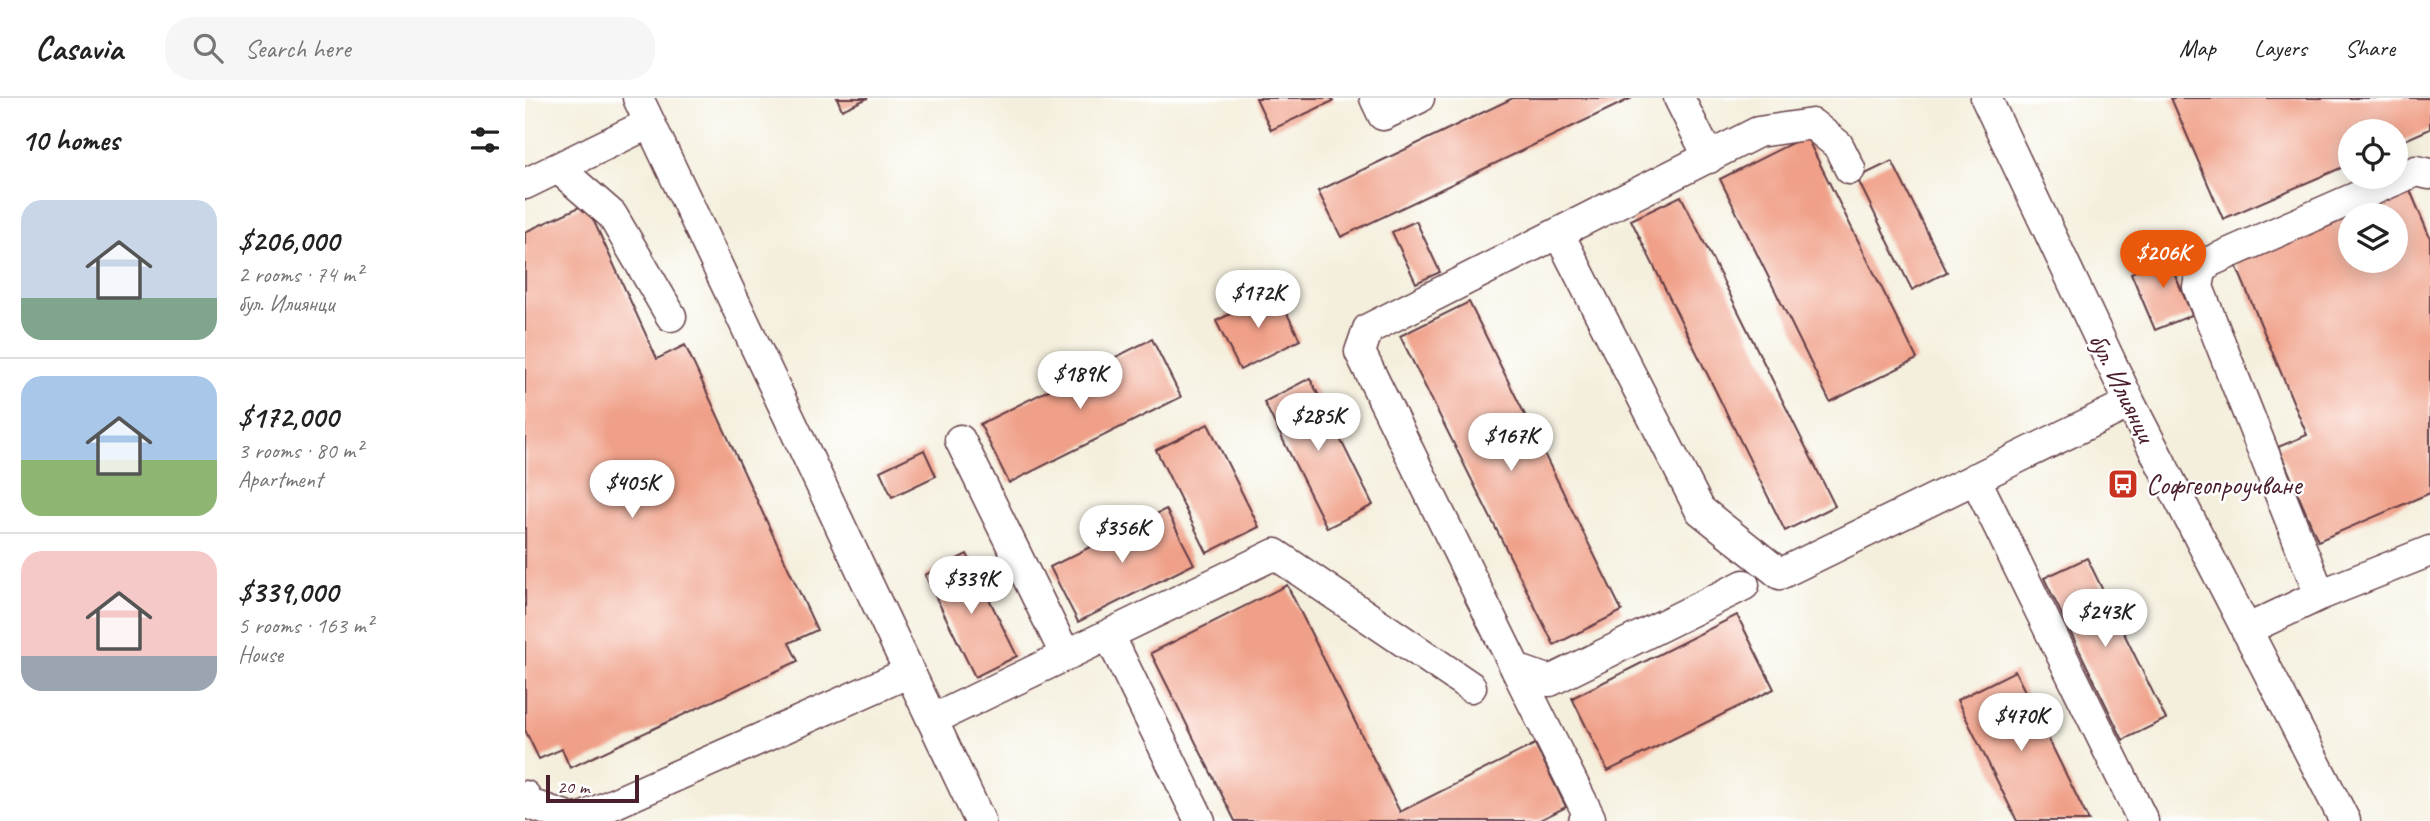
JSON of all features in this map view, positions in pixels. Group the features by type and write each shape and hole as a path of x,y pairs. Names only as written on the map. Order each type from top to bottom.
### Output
{"street":[{"path":"1375,98 1383,115 1419,98"},
{"path":"1679,98 1709,158"},
{"name":"бул. Илиянци","path":"1986,98 2130,402 2346,821"},
{"path":"525,184 558,168 644,111 980,821"},
{"path":"1584,821 1590,818 1360,352 1368,329 1758,132 1812,124 1838,145 1850,169"},
{"path":"558,168 612,215 671,316"},
{"path":"2319,595 2198,287 2201,272 2209,262 2416,171 2430,174"},
{"path":"1559,234 1700,510 1780,574 2130,402"},
{"path":"960,440 1066,656"},
{"path":"1975,478 2143,821"},
{"path":"2246,630 2319,595 2430,551"},
{"path":"932,720 1275,554 1471,687"},
{"path":"1516,669 1550,681 1744,585"},
{"path":"1109,635 1200,821"},
{"path":"525,796 529,804 577,820 910,672"}],"building":[{"path":"837,98 868,98 842,110"},
{"path":"1256,98 1331,98 1333,101 1271,130"},
{"path":"1513,98 1632,98 1341,237 1318,191"},
{"path":"2171,98 2430,98 2430,129 2408,139 2408,119 2338,119 2338,169 2223,219"},
{"path":"1806,136 1917,359 1830,402 1720,179"},
{"path":"1892,161 1947,272 1912,290 1857,178"},
{"path":"2408,185 2430,238 2430,493 2318,541 2278,447 2307,435 2233,258 2338,214 2338,273 2408,273 2408,203 2365,203 2398,189 2408,189"},
{"path":"1681,196 1835,506 1785,531 1631,220"},
{"path":"586,204 657,359 685,345 817,630 789,643 798,661 570,768 562,749 539,759 525,730 525,232"},
{"path":"1416,221 1440,272 1416,283 1392,232"},
{"path":"2183,251 2191,268 2175,275 2192,315 2155,330 2131,273"},
{"path":"1276,291 1300,340 1240,370 1216,321"},
{"path":"1469,302 1622,611 1554,645 1400,336"},
{"path":"1152,339 1181,397 1009,483 980,424"},
{"path":"1310,378 1373,505 1327,528 1264,402"},
{"path":"1208,424 1259,527 1207,553 1156,450"},
{"path":"924,450 936,476 892,497 880,471"},
{"path":"1166,509 1194,564 1078,622 1050,567"},
{"path":"967,554 1017,656 975,677 925,575"},
{"path":"2087,558 2166,719 2123,740 2044,578"},
{"path":"1287,585 1400,812 1535,744 1566,807 1538,821 1235,821 1151,653"},
{"path":"1737,615 1774,689 1608,771 1572,698"},
{"path":"2015,671 2089,821 2017,821 1957,700"}],"place":[{"name":"Софгеопроучване","path":"2123,484"}]}
